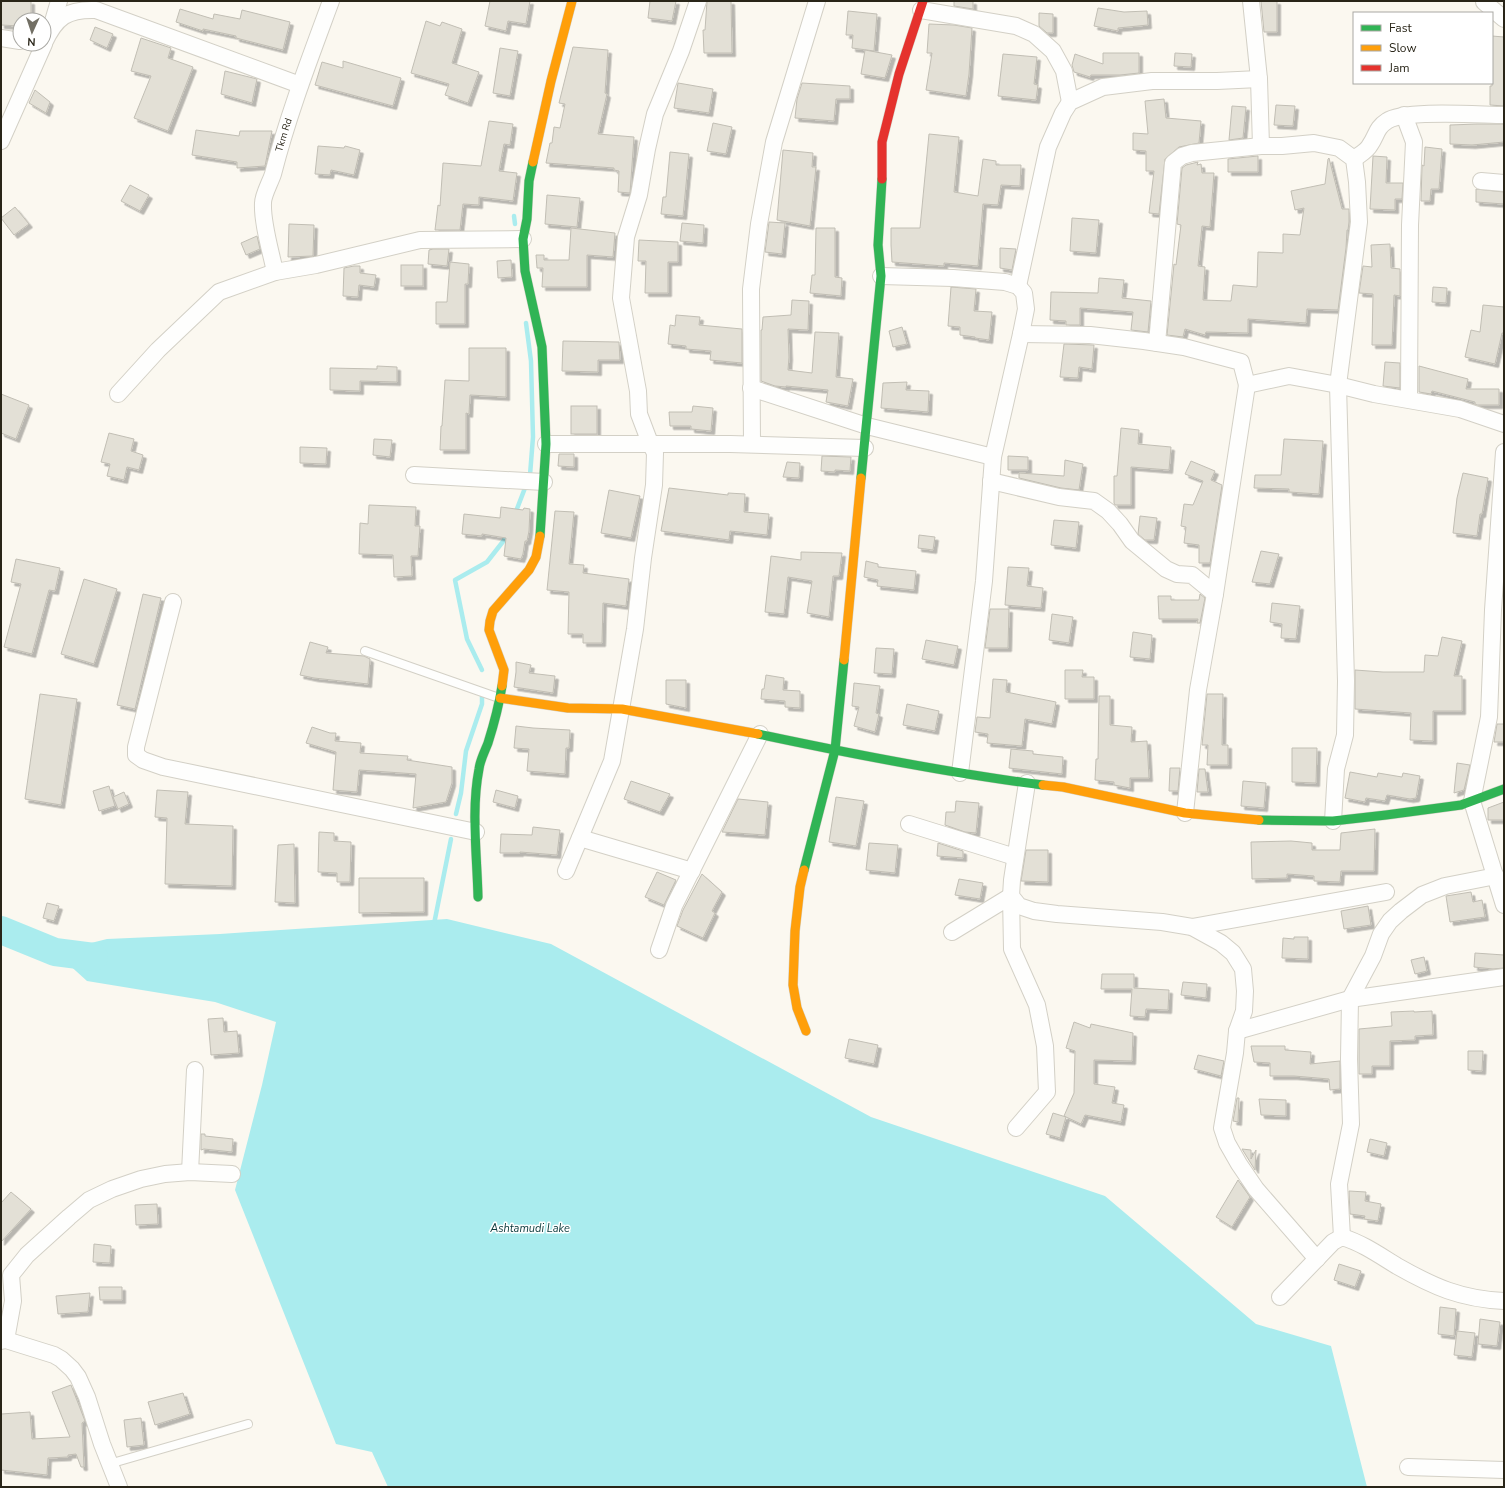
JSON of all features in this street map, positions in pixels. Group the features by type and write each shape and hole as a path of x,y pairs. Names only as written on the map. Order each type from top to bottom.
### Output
{"street":[{"path":"52,25 59,1"},
{"name":"Tkm Rd","path":"275,272 262,202 270,184 278,151 300,85 331,1"},
{"path":"478,897 475,808 479,767 488,742 500,698 504,670 489,630 490,621 493,612 500,601 529,570 536,557 541,533 546,444 542,347 525,271 523,239 527,220 529,181 551,81 572,1"},
{"path":"566,871 612,761 635,629 643,558 654,485 655,453 639,414 638,391 621,298 626,237 639,195 655,114 681,52 698,1"},
{"path":"752,444 751,289 759,224 774,142 817,1"},
{"path":"1251,1 1259,79 1261,146"},
{"path":"1484,1 1504,19"},
{"path":"806,1031 797,1008 793,985 795,931 800,887 835,750 881,276 878,245 882,180 882,142 899,74 922,5 1016,26 1034,34 1053,51 1064,71 1070,102"},
{"path":"52,27 58,20 68,14 83,9 96,10 300,85"},
{"path":"1,38 12,40"},
{"path":"1,140 38,52"},
{"path":"1018,286 1048,147 1063,113 1070,102 1104,87 1152,81 1217,81 1259,79"},
{"path":"1354,159 1370,146 1376,132 1388,120 1404,115 1504,115"},
{"path":"1404,115 1414,142 1410,225 1409,399"},
{"path":"1157,343 1173,164 1182,156 1192,153 1261,146 1314,143 1339,148 1354,159 1359,222 1338,385 1346,681 1345,735 1336,769 1333,821"},
{"path":"1481,181 1504,183"},
{"path":"118,394 158,350 219,292 275,272 316,265 420,240 523,239"},
{"path":"881,276 953,278 1005,282 1018,286 1024,293 1026,309 993,458 979,627 960,773"},
{"path":"1021,334 1090,335 1157,343 1184,347 1241,362 1247,385 1215,594 1198,690 1185,813"},
{"path":"1247,385 1289,376 1338,385 1374,394 1460,409 1504,424"},
{"path":"751,388 867,426 993,458"},
{"path":"546,444 752,444 865,448"},
{"path":"1504,452 1493,610 1489,717 1472,801 1504,905"},
{"path":"414,476 544,482"},
{"path":"991,481 1059,497 1094,502 1108,511 1120,524 1132,541 1166,569 1177,574 1192,575 1215,594"},
{"path":"173,602 136,747 136,755 143,760 162,767 476,832"},
{"path":"500,698 568,708 622,709 960,773 1063,787 1185,813 1253,820 1333,821 1461,805 1504,789"},
{"path":"659,950 674,906 760,734"},
{"path":"1016,1128 1047,1092 1045,1046 1037,1005 1012,950 1012,880 1027,783"},
{"path":"909,824 1015,857"},
{"path":"580,838 692,870"},
{"path":"1342,1237 1339,1184 1351,1124 1349,1059 1350,999 1373,956 1381,934 1400,910 1422,895 1445,886 1496,876"},
{"path":"1192,927 1386,892"},
{"path":"1011,896 1019,906 1034,911 1162,922 1192,927 1221,943 1233,953 1243,969 1245,991 1244,1011 1237,1031 1235,1053 1222,1128 1226,1144 1256,1189 1317,1259"},
{"path":"952,932 1011,896"},
{"path":"1237,1031 1350,999 1504,977"},
{"path":"190,1172 195,1070"},
{"path":"119,1487 109,1464 87,1397 78,1376 61,1359 54,1355 4,1341 12,1300 6,1272 89,1200 112,1188 141,1178 165,1174 190,1172 232,1174"},
{"path":"1280,1297 1332,1242 1342,1237 1367,1247 1434,1286 1462,1296 1481,1300 1504,1301"},
{"path":"1408,1467 1504,1470"}],"lane":[{"path":"365,651 500,698"},
{"path":"109,1464 248,1424"}],"water":[{"name":"Ashtamudi Lake","path":"447,919 551,944 871,1117 1105,1196 1256,1324 1331,1346 1367,1487 388,1487 372,1452 336,1444 235,1190 262,1085 276,1022 215,1002 87,981 55,952 107,939 220,934"}],"building":[{"path":"1,1 31,1 31,12 12,12 12,26 1,25"},
{"path":"490,1 530,1 526,24 508,21 506,31 485,26"},
{"path":"650,1 676,1 672,21 648,18"},
{"path":"707,1 731,1 732,53 704,53 703,30 705,30"},
{"path":"954,1 973,1 973,9 954,6"},
{"path":"1261,1 1277,1 1277,32 1264,32"},
{"path":"1098,8 1124,12 1147,11 1148,25 1118,28 1118,31 1094,26"},
{"path":"180,9 213,19 214,14 240,19 242,10 290,22 283,50 236,38 236,36 203,29 203,31 176,22"},
{"path":"848,11 877,14 874,51 852,48 853,35 846,35"},
{"path":"1039,13 1053,14 1053,33 1047,33 1039,26"},
{"path":"426,21 440,26 442,22 462,29 452,63 479,72 468,103 445,95 449,84 411,73"},
{"path":"929,24 954,25 972,28 966,96 926,90 932,53 927,53"},
{"path":"95,27 113,34 107,48 90,40"},
{"path":"1493,36 1504,37 1504,106 1490,105 1490,86 1492,86"},
{"path":"141,38 171,48 168,58 193,67 168,131 134,118 151,76 131,71"},
{"path":"573,47 608,50 605,93 607,94 598,134 634,137 630,193 618,192 619,171 614,170 614,168 546,163 550,143 552,143 554,127 560,128 565,104 559,103"},
{"path":"500,48 518,51 510,96 493,93"},
{"path":"865,50 892,55 885,78 861,74"},
{"path":"1103,53 1139,53 1139,73 1120,75 1091,75 1090,77 1074,72 1072,65 1075,54 1103,64"},
{"path":"1175,53 1192,54 1191,67 1174,66"},
{"path":"1003,54 1037,57 1034,84 1038,85 1036,100 998,96"},
{"path":"343,61 401,78 393,106 315,85 322,62 343,68"},
{"path":"225,71 257,79 252,103 221,94"},
{"path":"678,83 713,89 709,113 674,108"},
{"path":"802,83 850,86 850,99 836,99 834,121 795,118 797,99"},
{"path":"35,90 50,102 46,113 29,103"},
{"path":"1164,99 1166,118 1201,121 1199,143 1179,147 1165,159 1159,214 1149,213 1154,171 1146,171 1146,151 1133,150 1133,133 1148,134 1145,101"},
{"path":"1276,105 1295,106 1293,126 1274,125"},
{"path":"1232,106 1246,107 1243,138 1229,140"},
{"path":"489,121 513,124 510,145 504,144 499,171 517,173 513,201 479,197 479,205 463,204 460,230 435,230 438,205 440,206 443,163 481,166"},
{"path":"713,123 732,127 726,154 707,151"},
{"path":"1504,124 1504,142 1472,145 1450,144 1450,125"},
{"path":"196,130 239,136 240,131 272,131 265,166 237,168 237,162 192,155"},
{"path":"929,134 959,137 954,192 978,196 983,159 996,161 996,165 1021,165 1020,186 1001,185 998,205 983,204 978,266 944,263 944,266 892,262 891,228 920,228"},
{"path":"318,146 344,148 345,146 360,150 354,175 331,170 330,175 315,174"},
{"path":"1425,147 1442,149 1439,189 1431,189 1430,201 1421,201 1422,165 1424,166"},
{"path":"783,150 813,153 812,167 816,167 810,226 777,220"},
{"path":"670,152 689,154 683,216 661,214 663,197 666,197"},
{"path":"1258,156 1258,172 1228,172 1228,159"},
{"path":"1373,156 1387,157 1386,183 1403,183 1402,199 1395,199 1395,210 1370,209"},
{"path":"1329,158 1342,209 1349,209 1349,222 1338,310 1307,309 1306,323 1248,319 1248,333 1206,332 1205,335 1185,329 1183,337 1167,335 1174,264 1176,265 1181,225 1177,224 1182,168 1186,165 1198,162 1197,165 1201,164 1202,173 1214,173 1210,227 1202,226 1198,266 1205,267 1203,300 1231,301 1233,285 1257,287 1258,252 1283,253 1283,234 1300,235 1304,208 1295,210 1291,191 1325,184"},
{"path":"130,185 149,195 140,211 121,201"},
{"path":"1476,189 1504,192 1504,204 1476,202"},
{"path":"547,195 580,198 577,227 545,224"},
{"path":"15,207 29,224 14,235 1,218"},
{"path":"1072,218 1099,220 1096,253 1070,251"},
{"path":"769,222 785,223 782,254 765,252"},
{"path":"682,223 704,225 703,243 680,241"},
{"path":"289,224 314,225 313,256 288,257"},
{"path":"571,228 615,233 613,257 587,255 587,287 542,287 543,268 537,268 536,255 544,255 544,260 569,260"},
{"path":"816,228 835,228 835,277 842,278 841,296 810,293 812,275 815,275"},
{"path":"257,236 260,249 246,255 241,243"},
{"path":"639,240 678,242 678,262 668,262 668,293 645,293 646,261 638,261"},
{"path":"1390,244 1391,268 1400,269 1400,296 1394,295 1392,345 1372,345 1373,294 1359,293 1363,266 1372,267 1371,245"},
{"path":"1000,248 1016,249 1012,270 1000,268"},
{"path":"449,249 447,266 428,264 429,250"},
{"path":"511,260 512,277 498,278 497,261"},
{"path":"450,262 469,264 468,284 465,284 465,324 436,324 436,302 447,302"},
{"path":"401,265 423,265 423,286 401,286"},
{"path":"360,266 360,273 376,275 374,287 359,285 358,297 343,296 344,268"},
{"path":"1099,278 1124,280 1122,298 1151,301 1148,332 1131,330 1133,312 1080,308 1080,325 1066,325 1066,321 1050,320 1051,292 1098,293"},
{"path":"951,287 976,289 974,311 992,312 989,340 960,335 960,327 948,326"},
{"path":"1433,287 1447,288 1446,303 1432,302"},
{"path":"792,300 809,301 808,330 788,329 788,370 812,373 815,332 839,333 836,377 853,379 848,406 826,402 828,390 775,386 761,381 761,330 763,317 791,315"},
{"path":"1483,305 1504,307 1504,333 1502,333 1495,364 1465,357 1471,330 1480,332"},
{"path":"676,315 700,317 699,325 742,329 742,363 710,360 711,351 686,349 686,346 668,344 670,325 675,326"},
{"path":"902,327 907,344 893,347 889,331"},
{"path":"563,341 619,342 620,360 598,360 598,372 562,371"},
{"path":"1064,344 1094,345 1092,369 1079,367 1078,378 1060,377"},
{"path":"469,348 506,348 506,397 470,395 469,414 466,413 466,450 440,450 445,380 469,381"},
{"path":"1385,362 1400,363 1400,388 1383,386"},
{"path":"377,366 397,367 397,382 360,381 360,391 330,390 330,368 377,369"},
{"path":"1419,366 1468,379 1466,389 1499,389 1499,405 1477,405 1475,402 1432,391 1431,394 1419,392"},
{"path":"907,382 906,390 929,391 928,412 881,408 883,383"},
{"path":"1,394 29,405 16,439 1,433"},
{"path":"571,406 597,406 597,434 571,434"},
{"path":"693,406 713,408 711,431 691,429 691,426 670,426 669,412 692,412"},
{"path":"1121,428 1139,430 1138,444 1171,447 1169,470 1131,467 1131,505 1115,505 1114,503 1114,476 1117,476"},
{"path":"109,433 134,439 131,451 143,455 139,470 127,467 124,480 107,476 110,464 101,462"},
{"path":"374,439 392,440 390,457 373,455"},
{"path":"1284,439 1323,441 1319,494 1289,492 1289,489 1254,488 1255,475 1281,475"},
{"path":"300,447 327,448 326,464 300,463"},
{"path":"559,454 574,454 574,467 558,466"},
{"path":"822,456 851,457 850,471 821,471"},
{"path":"1008,456 1028,457 1028,470 1008,470"},
{"path":"1065,460 1083,464 1079,490 1061,488 1019,478 1019,473 1064,476"},
{"path":"1191,461 1215,471 1211,480 1222,485 1210,563 1199,563 1199,545 1184,543 1186,527 1181,526 1184,504 1193,505 1203,481 1185,474"},
{"path":"787,462 800,463 799,478 783,477"},
{"path":"1463,473 1488,478 1477,536 1453,533 1457,498"},
{"path":"669,488 728,495 728,493 745,494 744,512 769,514 767,535 730,531 729,540 661,531"},
{"path":"609,490 640,496 631,538 601,533"},
{"path":"369,505 416,507 415,526 420,526 418,556 411,556 412,576 394,577 393,555 359,554 360,523 368,524"},
{"path":"501,507 523,510 524,508 530,509 529,531 521,559 504,556 506,538 482,534 482,536 462,534 464,514 500,518"},
{"path":"555,511 574,512 569,564 584,565 583,573 629,579 626,606 603,603 602,643 583,643 583,634 568,634 569,592 547,590"},
{"path":"1140,516 1157,518 1154,540 1145,540 1138,534"},
{"path":"1054,520 1079,522 1076,548 1051,545"},
{"path":"919,535 935,537 933,550 918,548"},
{"path":"1261,551 1279,554 1270,584 1252,582"},
{"path":"801,552 842,553 839,576 833,576 829,617 807,613 812,581 788,577 784,614 765,612 771,556 801,560"},
{"path":"16,559 60,568 55,591 49,590 32,654 4,647 21,584 11,582"},
{"path":"866,561 878,564 878,567 916,571 914,590 877,586 878,580 864,577"},
{"path":"1008,567 1029,568 1027,586 1043,588 1041,608 1005,605"},
{"path":"84,579 117,589 94,664 61,654"},
{"path":"143,594 161,598 135,709 117,705"},
{"path":"1200,594 1205,598 1200,623 1197,623 1198,619 1159,619 1158,596 1171,596 1171,600 1199,600"},
{"path":"1272,603 1300,606 1296,639 1281,638 1282,624 1270,622"},
{"path":"990,609 1009,609 1008,648 985,648"},
{"path":"1052,614 1073,617 1069,643 1049,640"},
{"path":"1133,632 1152,635 1150,659 1130,657"},
{"path":"1442,637 1462,641 1454,676 1462,676 1462,711 1433,711 1433,741 1410,740 1411,713 1355,709 1355,670 1424,672 1425,655 1438,656"},
{"path":"926,640 958,646 954,665 922,659"},
{"path":"310,642 328,647 326,653 364,656 370,659 368,684 300,675"},
{"path":"876,648 894,649 892,674 874,673"},
{"path":"516,662 531,665 529,673 555,676 553,693 514,687"},
{"path":"1065,670 1083,670 1082,677 1094,677 1094,699 1065,699"},
{"path":"766,675 784,678 783,690 800,691 800,708 785,707 785,701 761,699"},
{"path":"993,679 1007,680 1006,692 1056,702 1052,724 1025,719 1022,746 987,743 988,734 975,732 977,717 990,718"},
{"path":"666,680 686,680 686,708 666,704"},
{"path":"854,683 880,686 876,713 879,714 875,732 854,726 859,707 852,706"},
{"path":"40,694 77,699 61,805 25,799"},
{"path":"1207,694 1223,694 1222,745 1228,745 1228,765 1207,765 1208,745 1202,745"},
{"path":"1099,696 1110,696 1110,725 1132,727 1131,742 1147,741 1149,778 1130,778 1130,788 1114,785 1114,782 1095,780 1096,759 1098,759"},
{"path":"907,704 939,711 935,731 903,725"},
{"path":"1497,724 1504,724 1504,742 1494,742"},
{"path":"516,726 570,730 569,748 566,748 565,774 527,771 529,749 514,748"},
{"path":"312,727 330,733 336,733 335,741 361,743 360,753 408,756 407,760 452,767 452,783 446,802 413,808 416,774 359,770 357,792 333,790 336,752 306,743"},
{"path":"1292,748 1317,748 1316,783 1292,782"},
{"path":"1011,749 1033,751 1033,754 1063,757 1062,774 1009,768"},
{"path":"1457,763 1470,765 1464,790 1454,793"},
{"path":"1170,768 1180,768 1178,791 1169,791"},
{"path":"1199,769 1205,769 1208,792 1197,792"},
{"path":"1350,772 1377,777 1378,773 1402,777 1403,773 1420,776 1416,798 1410,799 1387,795 1385,801 1366,798 1365,802 1345,798"},
{"path":"631,781 670,794 660,812 624,799"},
{"path":"1243,781 1266,783 1264,808 1241,806"},
{"path":"109,786 115,806 99,811 93,791"},
{"path":"157,790 188,792 185,824 233,826 232,886 165,884 167,818 155,817"},
{"path":"496,790 518,796 515,808 493,802"},
{"path":"124,792 129,804 118,809 113,797"},
{"path":"836,797 864,801 856,846 829,842"},
{"path":"738,799 768,802 765,835 722,832"},
{"path":"956,801 979,803 976,833 965,832 945,825 946,812 955,812"},
{"path":"1504,802 1504,820 1488,820 1488,808"},
{"path":"533,827 560,830 557,855 520,852 500,853 501,834 532,835"},
{"path":"1375,829 1374,871 1341,871 1340,882 1314,881 1314,876 1287,874 1287,878 1252,879 1251,842 1291,841 1312,843 1312,850 1340,850 1341,833"},
{"path":"319,832 334,833 334,841 351,842 350,882 337,882 337,873 318,872"},
{"path":"869,843 898,845 895,873 866,870"},
{"path":"938,843 963,851 963,858 937,856"},
{"path":"294,844 295,903 275,902 278,845"},
{"path":"1026,850 1048,850 1048,882 1021,881"},
{"path":"657,872 676,880 664,905 645,897"},
{"path":"702,874 722,892 712,911 715,913 703,938 677,926 683,910"},
{"path":"359,878 424,878 424,912 359,913"},
{"path":"959,879 983,883 980,899 955,895"},
{"path":"1471,892 1473,902 1482,900 1485,917 1450,922 1446,896"},
{"path":"47,903 59,906 54,921 43,918"},
{"path":"1368,906 1371,925 1344,929 1341,911"},
{"path":"1294,937 1308,937 1308,959 1282,958 1283,938 1294,939"},
{"path":"1475,953 1504,955 1504,968 1493,969 1474,967"},
{"path":"1424,957 1427,971 1415,974 1411,960"},
{"path":"1102,974 1134,974 1134,988 1169,990 1168,1010 1146,1009 1145,1017 1130,1016 1132,989 1101,989"},
{"path":"1183,982 1207,984 1206,998 1181,995"},
{"path":"1432,1011 1433,1035 1415,1036 1415,1040 1390,1041 1390,1066 1372,1066 1372,1074 1359,1074 1359,1029 1392,1026 1391,1012"},
{"path":"223,1018 224,1032 237,1031 239,1053 211,1055 208,1019"},
{"path":"1074,1022 1090,1028 1091,1024 1133,1033 1132,1061 1094,1060 1094,1084 1115,1087 1112,1103 1124,1105 1121,1122 1085,1115 1081,1124 1064,1116 1074,1093 1075,1051 1066,1048"},
{"path":"849,1039 878,1045 874,1064 845,1058"},
{"path":"1251,1046 1285,1046 1285,1050 1311,1052 1310,1064 1340,1061 1340,1089 1330,1090 1329,1079 1294,1076 1270,1076 1270,1063 1254,1062"},
{"path":"1468,1051 1483,1051 1482,1071 1468,1070"},
{"path":"1198,1055 1224,1061 1221,1076 1194,1069"},
{"path":"1237,1098 1239,1098 1238,1122 1233,1121"},
{"path":"1259,1099 1286,1100 1286,1116 1261,1115"},
{"path":"1053,1113 1066,1117 1060,1138 1046,1134"},
{"path":"201,1134 205,1134 205,1136 233,1139 232,1152 201,1150"},
{"path":"1370,1139 1387,1143 1384,1156 1367,1152"},
{"path":"1242,1149 1251,1150 1251,1159 1256,1150 1255,1170"},
{"path":"1238,1180 1250,1197 1232,1227 1216,1217"},
{"path":"1349,1191 1366,1192 1365,1201 1381,1204 1378,1221 1364,1219 1365,1216 1350,1214"},
{"path":"11,1192 31,1209 1,1242 1,1203"},
{"path":"157,1204 158,1224 136,1225 135,1205"},
{"path":"94,1244 111,1246 110,1263 93,1262"},
{"path":"1339,1264 1361,1271 1355,1287 1334,1280"},
{"path":"99,1287 122,1287 122,1300 100,1300"},
{"path":"90,1293 88,1312 58,1314 56,1296"},
{"path":"1440,1307 1456,1309 1454,1336 1438,1334"},
{"path":"1480,1319 1500,1322 1497,1346 1478,1344"},
{"path":"1457,1331 1475,1333 1472,1357 1454,1355"},
{"path":"71,1385 85,1421 82,1423 84,1467 81,1467 76,1454 68,1455 68,1457 48,1458 47,1475 1,1470 1,1414 30,1412 32,1439 70,1437 52,1392"},
{"path":"183,1393 190,1414 155,1425 148,1402"},
{"path":"141,1418 144,1445 127,1447 124,1420"}],"waterway":[{"path":"514,216 515,224"},
{"path":"515,514 530,475 533,437 531,361 526,323"},
{"path":"482,670 467,639 455,580 487,562 505,539 507,532"},
{"path":"456,814 461,793 466,751 482,704 482,693"},
{"path":"434,924 451,839"},
{"path":"1,930 55,952 94,957"}],"traffic: fast":[{"path":"533,162 529,181 527,219 523,239 525,271 542,347 546,444 540,536"},
{"path":"861,478 881,276 878,245 882,179"},
{"path":"804,870 835,750 844,660"},
{"path":"478,897 475,800 480,762 488,743 502,686"},
{"path":"758,734 829,749 971,775 1043,785"},
{"path":"1259,820 1333,821 1386,815 1461,805 1504,789"}],"traffic: slow":[{"path":"533,162 551,81 572,1"},
{"path":"844,660 861,478"},
{"path":"502,686 504,670 489,630 490,621 493,611 529,570 536,557 540,536"},
{"path":"500,698 568,708 622,709 758,734"},
{"path":"1043,785 1063,787 1185,813 1259,820"},
{"path":"804,870 800,887 795,931 793,985 797,1008 806,1031"}],"traffic: jam":[{"path":"882,179 882,142 899,74 923,1"}]}
